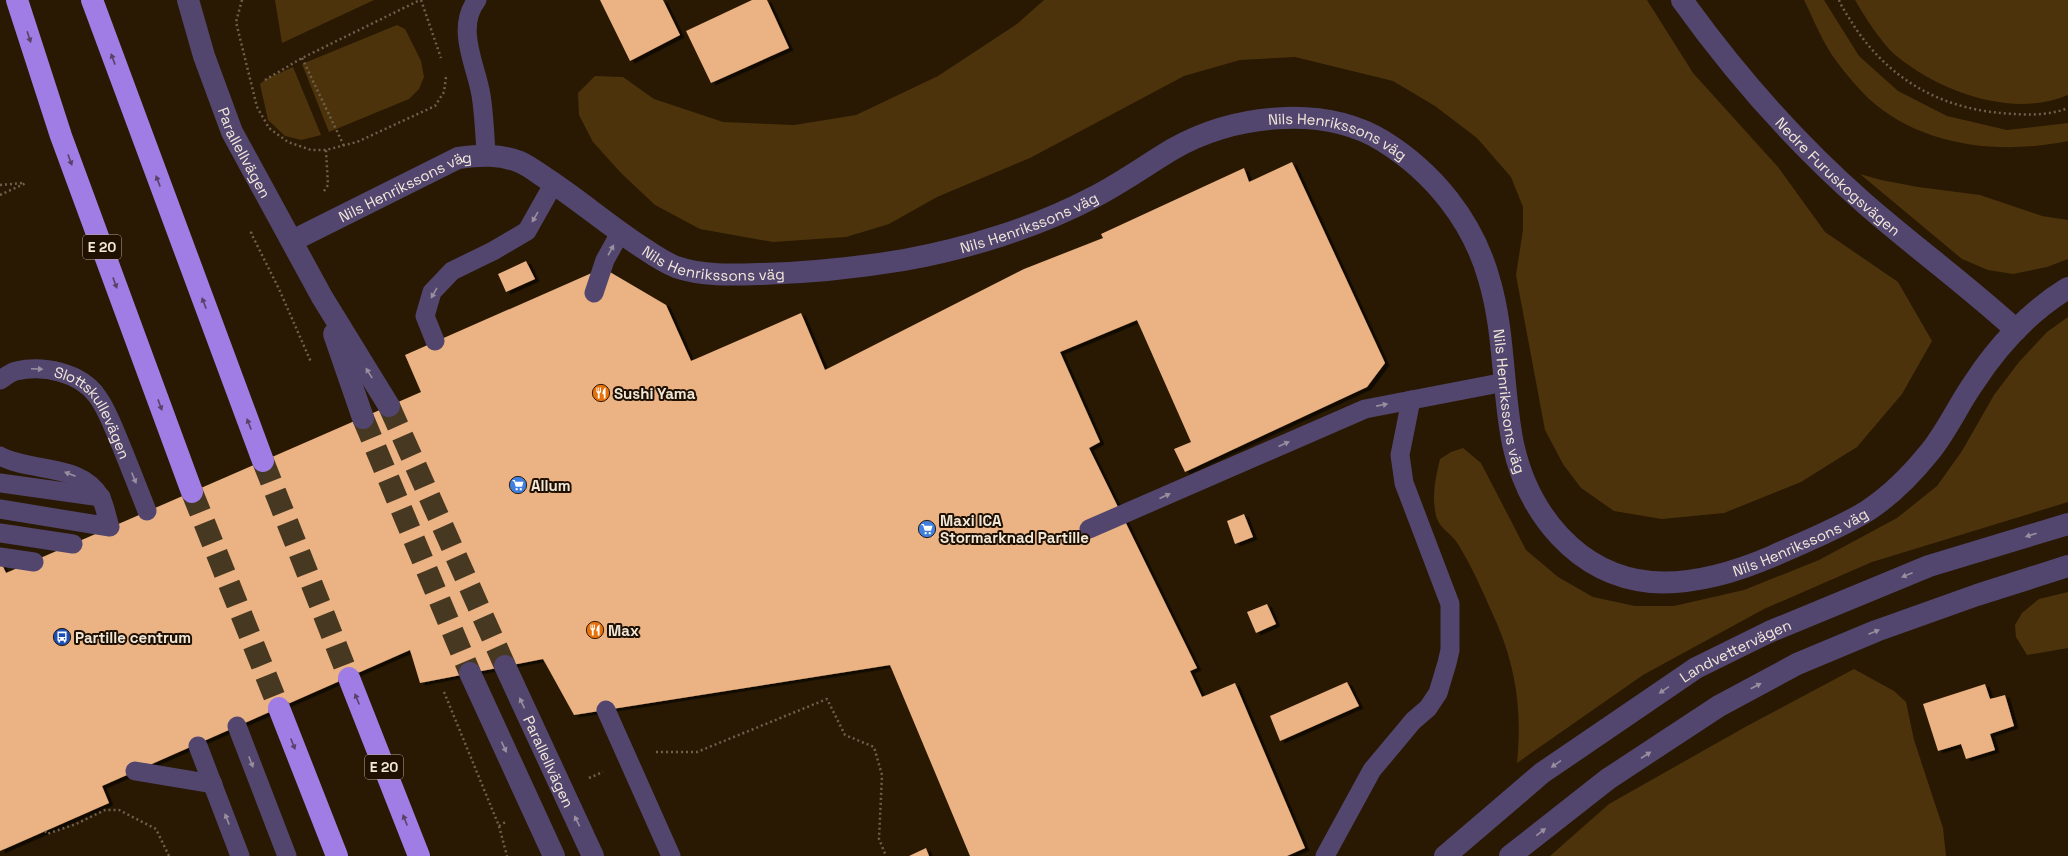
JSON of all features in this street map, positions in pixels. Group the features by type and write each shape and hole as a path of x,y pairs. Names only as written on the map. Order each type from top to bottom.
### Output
{"highway":[{"name":"E 20","path":"17,0 61,136 192,492"},
{"path":"92,0 263,461"},
{"name":"E 20","path":"349,678 419,856"},
{"path":"278,708 338,856"}],"street":[{"name":"Parallellvägen","path":"188,0 204,56 232,132 322,297 390,406"},
{"name":"Nedre Furuskogsvägen","path":"1682,0 1740,77 1802,144 1862,202 1992,308 2016,330"},
{"name":"Nils Henrikssons väg","path":"292,241 458,158 486,154 521,162 554,184 620,233 665,263 683,270 727,275 788,274 854,268 910,259 968,244 1038,223 1095,197 1177,147 1214,130 1253,121 1295,118 1339,124 1379,138 1420,168 1447,196 1470,233 1489,277 1498,324 1513,444 1524,479 1542,516 1568,546 1596,566 1626,577 1652,582 1684,580 1717,575 1752,565 1819,535 1871,508 1899,486 1931,451 1954,416 1970,386 1995,353 2016,330 2048,300 2068,288"},
{"name":"Parallellvägen","path":"322,297 363,418"},
{"name":"Landvettervägen","path":"1446,856 1542,773 1696,668 1769,632 1929,566 2068,524"},
{"path":"1510,856 1608,779 1719,706 1797,664 1876,631 1977,595 2068,566"},
{"name":"Parallellvägen","path":"505,666 594,856"},
{"path":"470,673 554,856"}],"lane":[{"path":"476,0 470,8 467,19 468,35 481,95 486,154"},
{"path":"435,342 425,316 432,292 452,271 527,231 554,184"},
{"path":"594,293 605,260 620,233"},
{"name":"Slottskullevägen","path":"0,380 15,371 32,369 50,370 65,373 80,382 96,395 106,412 147,511"},
{"path":"1089,530 1365,409 1505,382"},
{"path":"1325,856 1372,770 1413,721 1428,708 1438,693 1450,650 1450,604 1404,483 1400,455 1411,400"},
{"path":"0,456 18,464 68,473 87,482 101,498 110,527 0,509"},
{"path":"0,483 101,498"},
{"path":"0,533 72,544"},
{"path":"0,557 34,562"},
{"path":"606,710 671,856"},
{"path":"238,726 287,856"},
{"path":"195,748 213,784 240,856"},
{"path":"135,771 213,784"}],"path":[{"path":"242,0 236,22 257,107 269,128 288,142 311,150 344,146 358,142 436,106 444,92 446,76 444,69"},
{"path":"265,80 302,58 421,0 442,61"},
{"path":"1839,0 1868,47 1897,74 1926,94 1960,107 2003,114 2033,115 2068,108"},
{"path":"302,58 344,146"},
{"path":"0,184 26,183 0,194"},
{"path":"442,686 499,826 507,856"},
{"path":"563,792 628,760 649,752 697,752 827,698 846,734 874,747 882,775 879,839 886,856"},
{"path":"499,826 532,808"},
{"path":"45,830 47,834 76,824 105,810 120,810 156,829 169,856"}],"shaded area":[{"path":"275,0 374,0 282,43"},
{"path":"1044,0 1647,0 1693,73 1778,167 1825,232 1898,282 1932,341 1902,394 1857,447 1801,482 1724,513 1662,519 1614,511 1581,488 1563,464 1545,430 1516,275 1523,230 1523,207 1511,177 1477,138 1435,106 1393,81 1295,57 1240,60 1184,76 1030,158 937,197 889,224 846,237 773,242 700,229 655,205 621,173 593,142 579,115 578,93 595,76 623,77 654,99 723,122 794,125 856,115 938,76 1017,24"},
{"path":"1804,0 1824,0 1859,56 1898,91 1947,116 2007,130 2068,123 2068,141 2016,147 1989,146 1962,143 1937,137 1912,127 1889,114 1868,98 1852,80 1827,48"},
{"path":"1855,0 2068,0 2068,95 2047,101 2025,104 2002,103 1958,91 1936,82 1917,71 1893,53 1875,31"},
{"path":"397,25 405,29 421,61 424,77 419,89 409,99 329,132 302,64"},
{"path":"293,67 321,135 301,140 285,136 268,120 260,84 266,79"},
{"path":"1860,174 1881,180 1918,187 1980,195 2042,216 2068,220 2068,259 2047,267 2013,274 1988,270 1962,259"},
{"path":"2068,317 2068,502 1872,562 1764,609 1643,675 1517,763 1519,727 1518,710 1514,677 1510,660 1498,626 1480,585 1458,544 1438,522 1434,504 1434,491 1440,459 1451,452 1463,448 1481,463 1526,550 1558,577 1593,597 1635,606 1674,606 1744,590 1819,560 1897,518 1937,486 1962,451 1994,395 2019,362 2047,332"},
{"path":"2068,592 2068,648 2027,655 2016,637 2015,625 2022,613 2039,599"},
{"path":"1854,669 1894,691 1906,702 1914,740 1943,828 1946,856 1550,856 1609,804 1747,726"}],"building":[{"path":"600,0 663,0 680,35 630,61"},
{"path":"752,0 767,0 789,48 711,83 686,31"},
{"path":"1292,162 1385,363 1367,387 1185,472 1174,449 1191,442 1137,320 1060,352 1100,442 1089,448 1197,668 1190,671 1202,697 1235,683 1305,848 1287,856 970,856 890,665 574,715 543,659 420,683 410,650 102,786 109,803 0,851 0,560 6,573 421,392 405,355 603,268 666,305 691,361 801,313 825,370 1024,269 1103,238 1101,234 1244,168 1249,182"},
{"path":"526,261 535,279 506,292 498,274"},
{"path":"1244,514 1253,537 1235,544 1227,521"},
{"path":"1267,604 1276,624 1256,633 1247,612"},
{"path":"1347,682 1359,706 1280,741 1270,716"},
{"path":"1985,684 1990,699 2005,695 2014,726 1990,734 1995,750 1966,759 1961,744 1938,751 1923,704"},
{"path":"926,848 929,856 909,856"}],"tunnel":[{"path":"389,406 505,666"},
{"path":"363,418 470,673"},
{"path":"263,461 349,678"},
{"path":"192,492 279,708"}],"place":[{"name":"Sushi Yama","path":"601,393"},
{"name":"Allum","path":"518,485"},
{"name":"Maxi ICA Stormarknad Partille","path":"927,529"},
{"name":"Max","path":"595,630"},
{"name":"Partille centrum","path":"62,637"}]}
